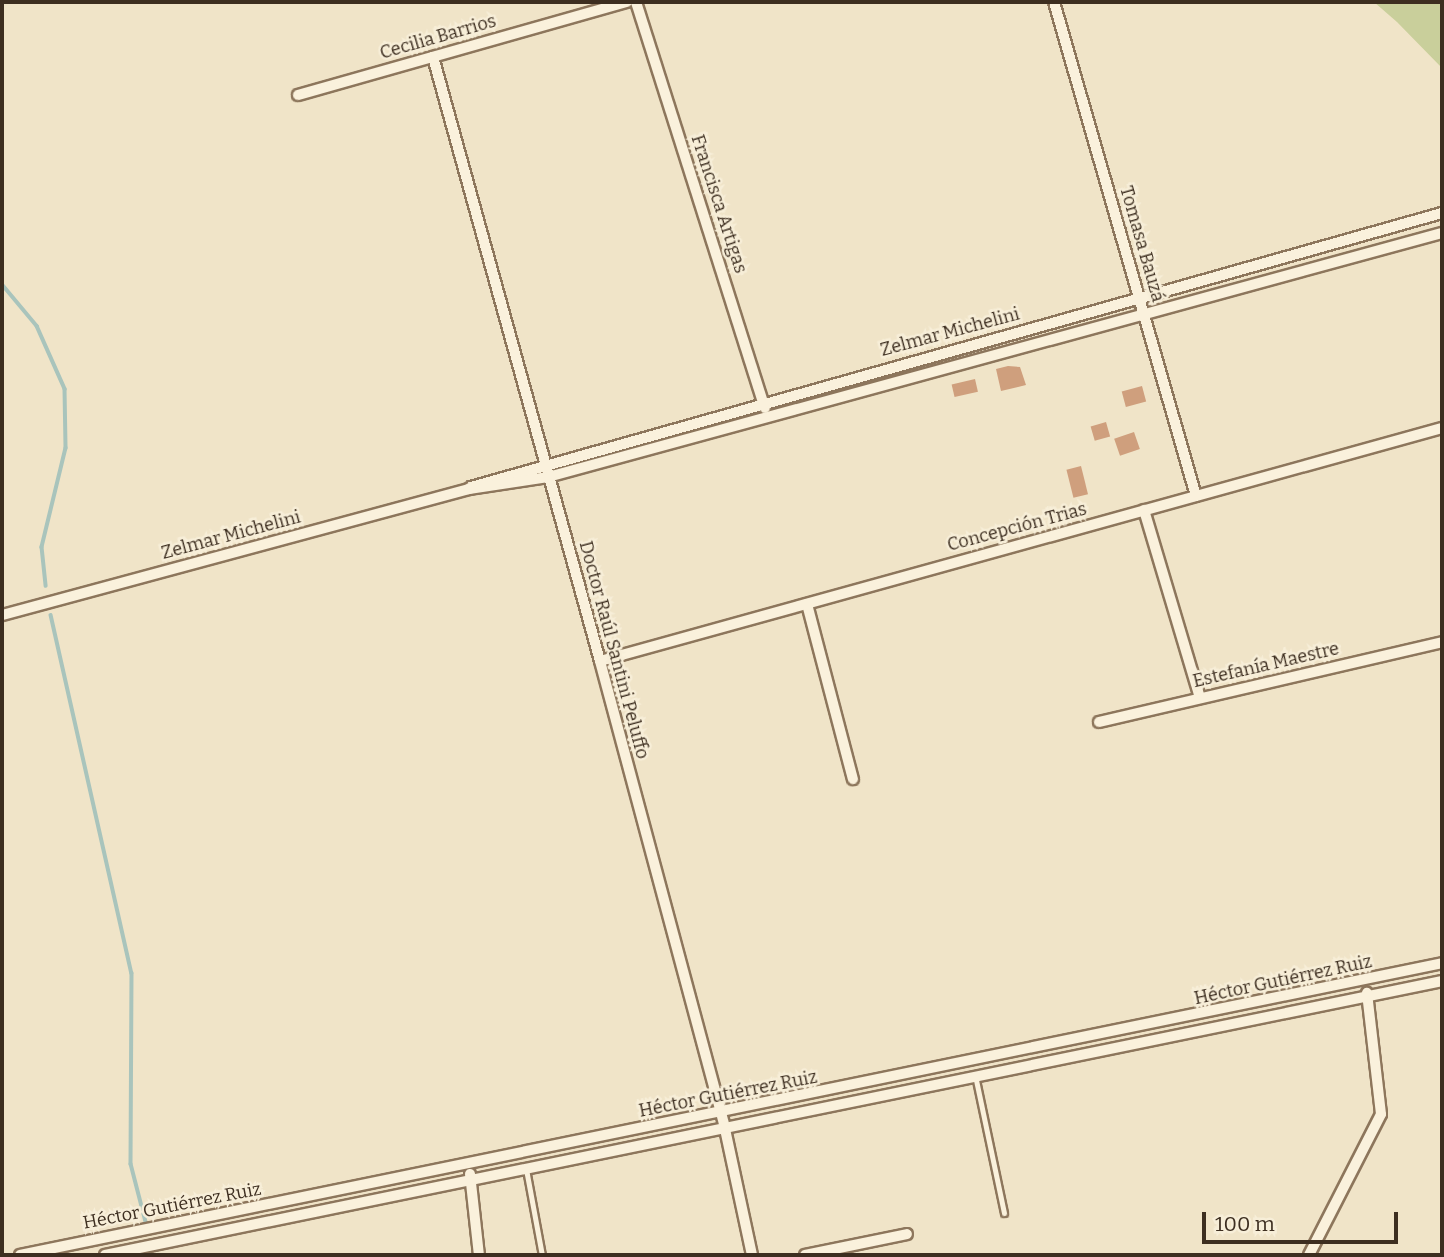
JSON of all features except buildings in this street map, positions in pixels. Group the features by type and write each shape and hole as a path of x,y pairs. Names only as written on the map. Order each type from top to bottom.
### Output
{"street":[{"name":"Cecilia Barrios","path":"298,95 627,2"},
{"name":"Francisca Artigas","path":"636,2 767,417"},
{"name":"Tomasa Bauzá","path":"1054,2 1196,496"},
{"name":"Doctor Raúl Santini Peluffo","path":"433,57 600,660 725,1129 752,1255"},
{"name":"Zelmar Michelini","path":"2,615 469,489 544,463 1442,213"},
{"name":"Zelmar Michelini","path":"469,489 548,477 1442,233"},
{"name":"Concepción Trias","path":"600,660 1442,428"},
{"path":"1144,510 1200,698"},
{"path":"807,604 853,779"},
{"name":"Estefanía Maestre","path":"1099,722 1442,642"},
{"name":"Héctor Gutiérrez Ruiz","path":"20,1255 1442,963"},
{"path":"1309,1255 1381,1114 1365,979"},
{"name":"Héctor Gutiérrez Ruiz","path":"105,1255 976,1080 1442,981"},
{"path":"468,1164 479,1255"},
{"path":"806,1255 906,1234"}],"lane":[{"path":"976,1080 1004,1213"},
{"path":"526,1169 542,1255"}],"green space":[{"path":"1374,2 1442,2 1442,68 1397,22"}],"waterway":[{"path":"2,284 37,326 65,389 66,448 42,547 46,586"},
{"path":"51,615 132,973 131,1164 147,1226"}]}
